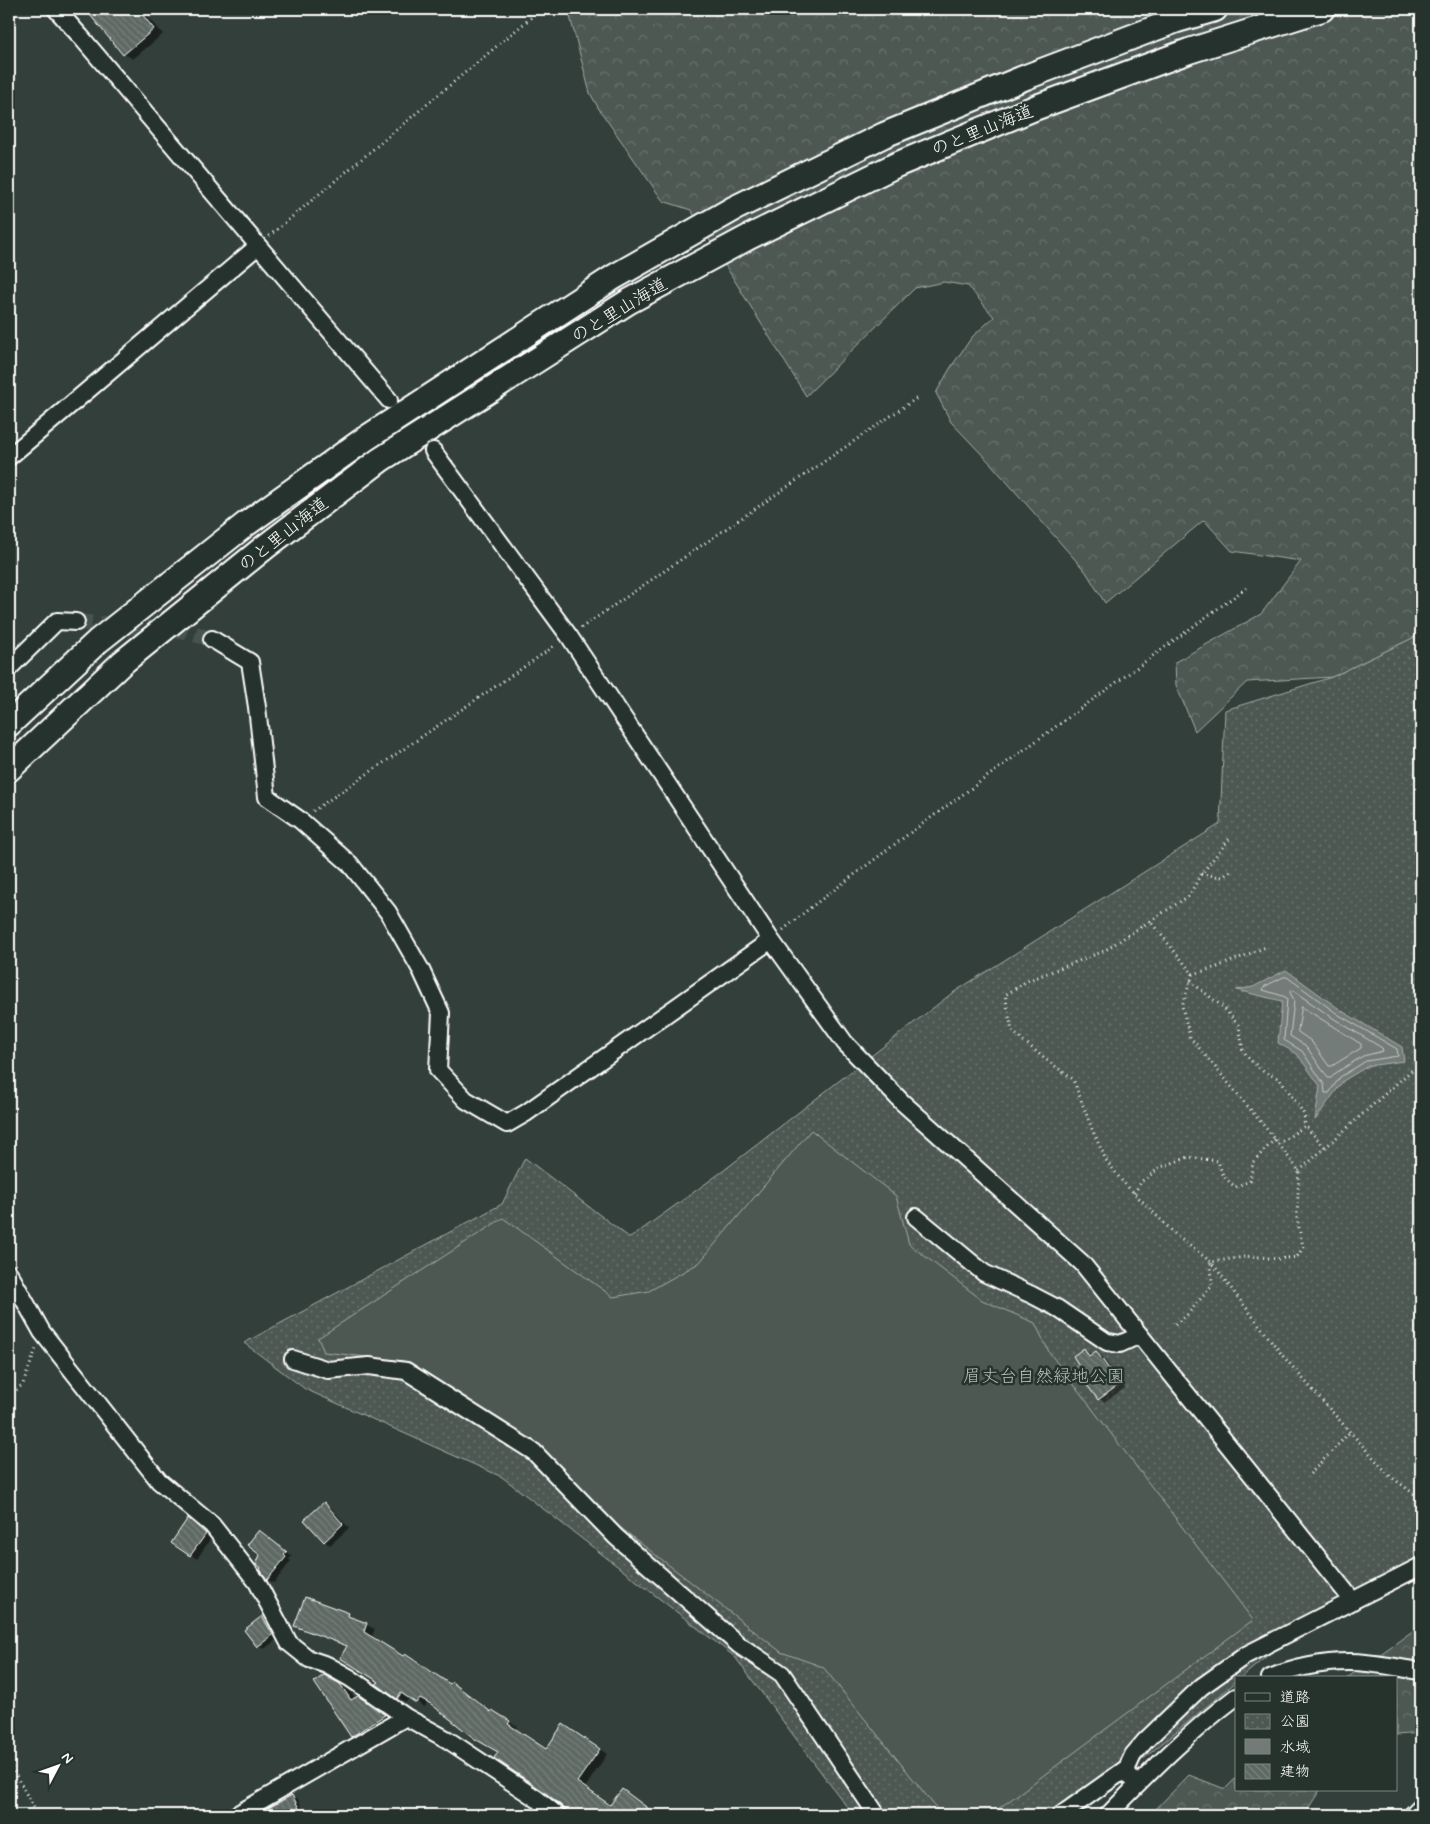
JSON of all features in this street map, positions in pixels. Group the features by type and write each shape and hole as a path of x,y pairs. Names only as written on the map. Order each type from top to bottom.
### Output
{"highway":[{"name":"のと里山海道","path":"9,724 98,641 246,524 365,439 614,276 735,208 884,135 1026,77 1178,20 1215,9"},
{"name":"のと里山海道","path":"9,769 123,662 265,547 380,460 628,302 749,237 896,165 1036,108 1189,51 1322,9"}],"street":[{"path":"56,9 82,37 389,400"},
{"path":"9,457 258,246"},
{"path":"433,451 569,636 771,940 845,1043 902,1102 1082,1263 1353,1601"},
{"path":"9,668 57,620 76,622"},
{"path":"212,639 250,662 267,797 300,820 350,864 383,905 421,970 441,1012 438,1070 466,1100 507,1124 526,1113 771,940"},
{"path":"916,1217 984,1273 1049,1304 1107,1342 1120,1344 1140,1335"},
{"path":"9,1272 42,1332 160,1481 212,1525 257,1582 290,1643 310,1659 327,1665 350,1678 406,1717 448,1740 536,1799 556,1815"},
{"path":"293,1359 328,1370 369,1366 406,1370 534,1452 616,1536 739,1645 782,1674 877,1815"},
{"path":"1061,1815 1127,1768 1133,1755 1145,1741 1202,1687 1246,1655 1421,1566"},
{"path":"1274,1676 1314,1666 1349,1662 1421,1671"},
{"path":"1108,1815 1206,1719 1235,1698"},
{"path":"236,1815 406,1717"},
{"path":"1127,1768 1128,1775 1137,1785"},
{"path":"1412,1815 1421,1806"}],"path":[{"path":"258,246 533,16"},
{"path":"300,820 917,398"},
{"path":"771,940 810,908 914,830 1246,588"},
{"path":"1231,837 1201,874 1189,896 1104,951 1027,980 1005,995 1012,1031 1045,1059 1074,1079 1092,1130 1106,1160 1122,1181 1177,1236 1211,1262 1283,1356 1350,1432 1390,1476 1421,1499"},
{"path":"1201,874 1222,877 1234,870"},
{"path":"1150,920 1193,974"},
{"path":"1193,974 1217,967 1266,947"},
{"path":"1193,974 1182,1006 1190,1037 1275,1139 1299,1171 1297,1218 1303,1247 1298,1257 1278,1259 1251,1256 1211,1262"},
{"path":"1190,981 1223,1007 1239,1026 1243,1050 1249,1059 1264,1072 1280,1079 1304,1114 1305,1126 1326,1148"},
{"path":"1299,1171 1413,1069"},
{"path":"1278,1144 1305,1126"},
{"path":"1134,1193 1142,1181 1161,1167 1189,1157 1218,1161 1223,1176 1235,1187 1250,1181 1252,1162 1275,1139"},
{"path":"1175,1324 1185,1317 1212,1286 1211,1262"},
{"path":"9,1397 23,1384 42,1332"},
{"path":"1310,1474 1350,1432"},
{"path":"9,1763 38,1815"}],"green space":[{"path":"568,9 1421,9 1421,634 1332,677 1247,682 1195,731 1176,685 1175,662 1261,614 1301,561 1232,551 1204,520 1105,603 1086,572 991,464 951,422 936,393 972,337 994,317 968,286 944,282 915,288 806,396 691,210 663,201 599,109 590,93"},
{"name":"眉丈台自然緑地公園","path":"1421,634 1421,1560 1274,1650 1243,1676 1235,1676 1235,1683 1076,1815 853,1815 735,1657 502,1477 305,1389 244,1343 502,1204 525,1158 630,1238 723,1171 951,994 1220,824 1225,710 1332,677"},
{"path":"811,1130 896,1196 909,1244 982,1300 1035,1323 1049,1352 1253,1620 990,1815 942,1815 823,1667 781,1652 612,1521 541,1447 410,1362 324,1352 318,1338 503,1218 613,1297 649,1291 699,1263"},
{"path":"1421,1625 1421,1733 1398,1735 1398,1676 1350,1676"},
{"path":"1189,1775 1225,1789 1235,1779 1235,1792 1319,1792 1304,1815 1150,1815"}],"water":[{"path":"1286,970 1342,1011 1402,1047 1404,1061 1368,1066 1343,1081 1315,1120 1320,1086 1297,1054 1278,1043 1282,1001 1236,990 1253,987"}],"building":[{"path":"85,9 138,9 154,29 123,55"},
{"path":"1084,1348 1089,1356 1096,1351 1120,1384 1098,1400 1074,1367 1078,1364 1073,1356"},
{"path":"324,1502 343,1524 324,1542 304,1520"},
{"path":"188,1518 206,1534 190,1556 171,1543"},
{"path":"259,1530 287,1552 284,1555 286,1557 267,1580 261,1568 256,1564 260,1555 247,1545"},
{"path":"305,1597 349,1613 348,1616 367,1623 364,1632 403,1656 405,1654 450,1684 452,1682 491,1712 492,1710 510,1721 508,1724 546,1749 563,1724 600,1749 577,1782 610,1805 622,1789 657,1815 570,1815 543,1791 494,1758 498,1752 475,1739 431,1704 420,1698 416,1703 401,1693 397,1699 376,1684 379,1682 340,1658 347,1646 294,1626"},
{"path":"262,1616 273,1635 257,1647 244,1630"},
{"path":"324,1675 340,1684 351,1700 358,1696 385,1715 351,1737 314,1682"},
{"path":"292,1795 299,1808 286,1815 256,1815"}],"tunnel":[{"path":"76,622 185,631 212,639"}]}
